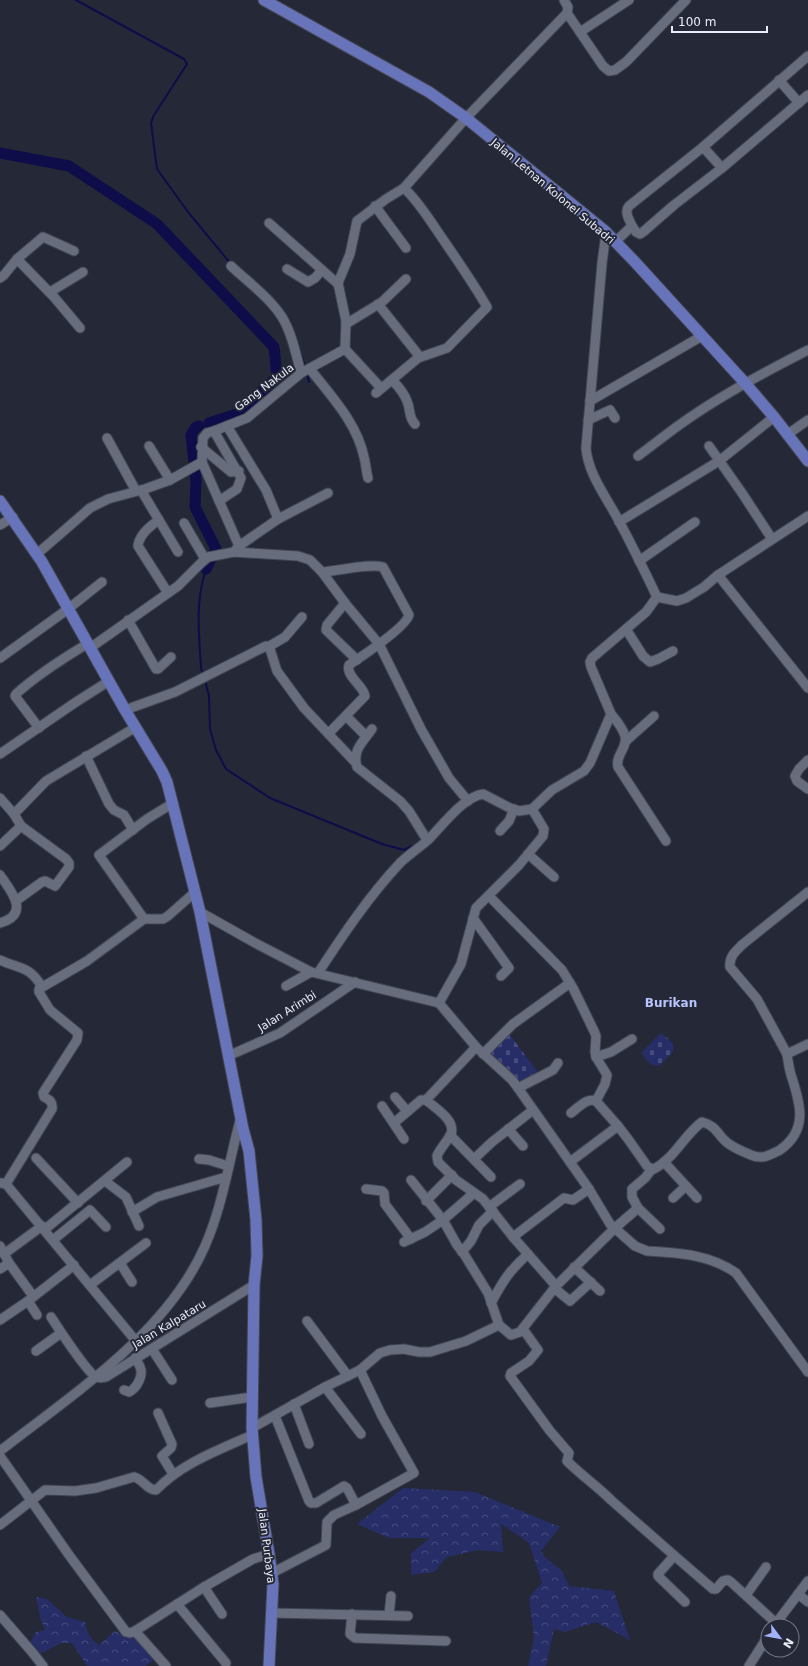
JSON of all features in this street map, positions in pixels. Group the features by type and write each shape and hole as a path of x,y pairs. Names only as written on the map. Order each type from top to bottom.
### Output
{"main road":[{"name":"Jalan Letnan Kolonel Subadri","path":"264,0 429,92 466,118 606,233 745,383 788,434 808,461"},
{"name":"Jalan Purbaya","path":"0,501 13,517 37,554 88,646 162,771 173,802 200,912 228,1056 249,1151 255,1206 257,1256 254,1285 252,1431 256,1477 272,1573 272,1613 269,1666"}],"street":[{"path":"404,188 427,214 468,275 487,307 447,348 420,357 379,391 345,349 346,324 338,284 350,254 357,221 375,206 404,188 466,118 567,13 568,7 564,0"},
{"path":"580,32 628,0"},
{"path":"567,13 603,66 609,71 615,70 626,62 686,0"},
{"path":"808,56 703,147 626,209 632,226 636,232 640,234 643,232 674,204 722,168 808,95"},
{"path":"780,80 799,103"},
{"path":"703,147 722,168"},
{"path":"375,206 406,248"},
{"path":"269,223 338,284"},
{"path":"615,242 632,226"},
{"path":"606,233 588,420 586,458 657,597"},
{"path":"0,278 17,259 43,237 74,251"},
{"path":"17,259 50,292 80,328"},
{"path":"231,266 271,302 282,317 305,371 340,407 353,428 364,456 368,478"},
{"path":"287,269 308,282 315,278 322,270"},
{"path":"50,292 83,272"},
{"path":"346,324 378,304 406,279"},
{"path":"378,304 420,357"},
{"path":"590,401 702,336"},
{"name":"Gang Nakula","path":"201,446 207,432 214,431 246,418 305,371 345,349"},
{"path":"638,456 675,428 745,383 808,350"},
{"path":"392,380 408,401 410,418 415,424"},
{"path":"588,420 610,410 616,418"},
{"path":"620,522 719,461 774,417"},
{"path":"788,434 808,420"},
{"path":"227,426 266,490 278,519"},
{"path":"214,431 239,471 241,478 237,489 219,500"},
{"path":"106,438 178,552"},
{"path":"149,446 170,480"},
{"path":"237,549 219,500 197,464 201,446 231,472 239,471"},
{"path":"709,446 772,539"},
{"path":"37,554 90,508 108,499 139,491 170,480 197,464"},
{"path":"39,728 15,696 32,680 47,669 88,646 168,593 178,586 205,560 212,556 237,549 278,519 328,493"},
{"path":"657,597 677,601 686,598 704,587 718,575 808,516"},
{"path":"0,525 13,517"},
{"path":"159,520 150,526 139,540 138,546 168,593"},
{"path":"639,561 695,522"},
{"path":"184,523 205,560"},
{"path":"237,549 298,556 310,560 322,572 345,603 379,644 421,729 449,778 468,801"},
{"path":"322,572 340,571 372,565 377,565 386,569 409,615 406,621 379,644 349,665 348,669 366,696 329,733"},
{"path":"718,575 808,688"},
{"path":"0,658 68,609 102,582"},
{"path":"626,741 625,735 611,714 590,662 594,654 646,612 657,597"},
{"path":"345,603 327,625 326,630 357,660"},
{"path":"125,710 175,692 263,647 272,644 293,629 302,617"},
{"path":"128,620 156,669 158,669 171,657"},
{"path":"626,629 646,660 653,661 672,651"},
{"path":"272,644 270,649 277,671 304,708 329,733 332,740 355,762 359,770 400,801 409,811 427,840"},
{"path":"0,754 109,681"},
{"path":"286,986 314,972 401,862 427,840 443,823 468,801 483,794 514,809 523,811 532,809 552,790 584,770 590,763 611,714"},
{"path":"346,716 369,733 359,746 355,762"},
{"path":"654,716 626,741 617,761 618,767 666,841"},
{"path":"14,814 46,781 136,727"},
{"path":"86,756 109,804 114,810 124,815 133,830"},
{"path":"808,760 799,768 796,776 797,781 808,789"},
{"path":"0,798 14,814 21,826 66,859 69,863 69,867 55,886 45,881 42,882 17,900"},
{"path":"144,919 99,855 173,802"},
{"path":"500,831 509,821 514,809"},
{"path":"439,1003 461,964 476,908 519,866 543,836 544,829 532,809"},
{"path":"0,846 21,826"},
{"path":"528,854 554,877"},
{"path":"0,875 17,900 17,908 13,916 0,923"},
{"path":"172,1380 145,1353 136,1339 43,1228 3,1184 52,1109 53,1104 51,1100 44,1097 43,1093 77,1040 78,1033 50,1010 39,992 42,987 87,961 144,919 166,918 195,892"},
{"path":"660,1229 638,1208 632,1197 632,1189 645,1178 652,1169 664,1162 678,1149 696,1126 702,1122 714,1127 728,1144 757,1158 774,1153 784,1147 796,1136 801,1128 802,1113 800,1099 791,1074 787,1054 757,999 730,967 730,960 733,953 743,944 808,892"},
{"path":"489,896 562,970 570,983 596,1036 596,1057 607,1075 605,1084 596,1101"},
{"path":"200,912 257,944 314,972 439,1003 480,1050 512,1080 589,1189 610,1224 641,1250 692,1254 708,1258 736,1273 808,1372"},
{"path":"473,918 509,968 501,976"},
{"path":"0,960 25,968 42,987"},
{"name":"Jalan Arimbi","path":"228,1056 280,1033 355,982"},
{"path":"426,1100 480,1050 570,983"},
{"path":"596,1057 615,1050 632,1039"},
{"path":"787,1054 807,1046"},
{"path":"518,1088 553,1070 558,1063"},
{"path":"395,1097 407,1111"},
{"path":"571,1113 587,1101 592,1099 596,1101 618,1126 647,1166 652,1169"},
{"path":"394,1123 420,1100 426,1100 449,1120 452,1126 450,1135 438,1153 436,1159 452,1175 483,1199 555,1287 570,1301 591,1282"},
{"path":"382,1106 404,1139"},
{"path":"474,1159 508,1129 533,1110"},
{"path":"0,1451 95,1376 136,1339 170,1305 194,1267 205,1246 217,1216 241,1117"},
{"path":"570,1162 618,1126"},
{"path":"508,1129 523,1146"},
{"path":"450,1135 491,1177"},
{"path":"36,1158 106,1227"},
{"path":"199,1159 209,1160 228,1166"},
{"path":"37,1315 31,1299 8,1264 2,1250 43,1228 80,1202 127,1162"},
{"path":"664,1162 697,1198"},
{"path":"426,1201 452,1175"},
{"path":"132,1212 157,1197 226,1177"},
{"path":"411,1180 426,1201 443,1220 488,1293 499,1325 511,1335 515,1335 524,1328 555,1287 574,1267 638,1208"},
{"path":"105,1181 126,1197 139,1226"},
{"path":"462,1252 471,1241 482,1221 491,1209 520,1184"},
{"path":"673,1198 686,1186"},
{"path":"366,1189 382,1191 384,1193 385,1204 408,1240 426,1232 443,1220 474,1193"},
{"path":"513,1237 564,1198 573,1200 589,1189"},
{"path":"53,1240 90,1210"},
{"path":"90,1285 146,1243"},
{"path":"491,1303 504,1279 512,1268 528,1254"},
{"path":"120,1263 132,1282"},
{"path":"0,1269 8,1264"},
{"path":"0,1320 31,1299 74,1265"},
{"path":"574,1267 600,1292"},
{"name":"Jalan Kalpataru","path":"95,1376 101,1378 106,1377 254,1285"},
{"path":"51,1317 61,1333 95,1376"},
{"path":"307,1321 348,1376"},
{"path":"0,1525 45,1490 76,1491 96,1488 134,1477 138,1478 154,1490 172,1474 252,1431 294,1404 360,1370 380,1353 390,1350 404,1349 430,1352 466,1342 499,1325"},
{"path":"524,1328 538,1350 529,1361 510,1374 516,1386 550,1431 569,1453 567,1462 713,1590 724,1581 728,1580 746,1595 768,1618"},
{"path":"36,1351 61,1333"},
{"path":"124,1390 129,1392 132,1390 140,1376 145,1353"},
{"path":"272,1573 326,1545 328,1520 334,1515 356,1505 414,1473 382,1416 360,1370"},
{"path":"325,1387 361,1434"},
{"path":"210,1403 252,1397"},
{"path":"294,1404 309,1444"},
{"path":"158,1413 172,1444 171,1448 162,1456 172,1474"},
{"path":"275,1416 309,1501 311,1503 316,1503 344,1486 347,1488 356,1505"},
{"path":"0,1456 126,1632 130,1633 135,1631 204,1586 253,1559 269,1554"},
{"path":"674,1556 658,1574 658,1576 685,1602"},
{"path":"746,1595 766,1567"},
{"path":"780,1618 808,1581"},
{"path":"204,1586 222,1614"},
{"path":"798,1594 808,1602"},
{"path":"389,1616 391,1596"},
{"path":"176,1604 226,1664"},
{"path":"272,1613 408,1616"},
{"path":"352,1614 350,1634 355,1638 446,1641"},
{"path":"0,1615 43,1666"},
{"path":"135,1631 166,1666"},
{"path":"749,1666 760,1649"}],"green space":[{"path":"508,1032 539,1074 522,1084 489,1052"},
{"path":"661,1033 673,1043 673,1052 659,1066 650,1064 641,1053"},
{"path":"403,1488 475,1492 560,1527 541,1551 546,1558 562,1571 569,1586 614,1591 630,1640 596,1622 565,1632 554,1629 546,1666 528,1666 534,1638 529,1597 542,1583 529,1543 501,1524 503,1552 479,1550 447,1557 434,1572 411,1575 411,1553 430,1538 389,1538 357,1524"},
{"path":"36,1597 47,1599 67,1617 85,1622 89,1635 99,1645 115,1631 131,1638 135,1637 153,1660 146,1666 87,1666 72,1643 61,1643 38,1655 30,1642 36,1632 45,1630 41,1620"}],"waterway":[{"path":"76,0 184,59 187,64 154,115 151,123 157,169 188,212 231,264"},
{"path":"0,153 69,166 157,224 274,347 277,377 237,414 209,423"},
{"path":"299,348 305,367"},
{"path":"307,373 309,382"},
{"path":"199,426 196,427 191,435 196,481 195,507 216,549 206,569"},
{"path":"203,675 199,643 199,606 200,594 206,569"},
{"path":"205,680 209,696 210,729 216,750 226,769 270,798 382,844 404,850 412,846"}],"district":[{"name":"Burikan","path":"671,1003"}]}
